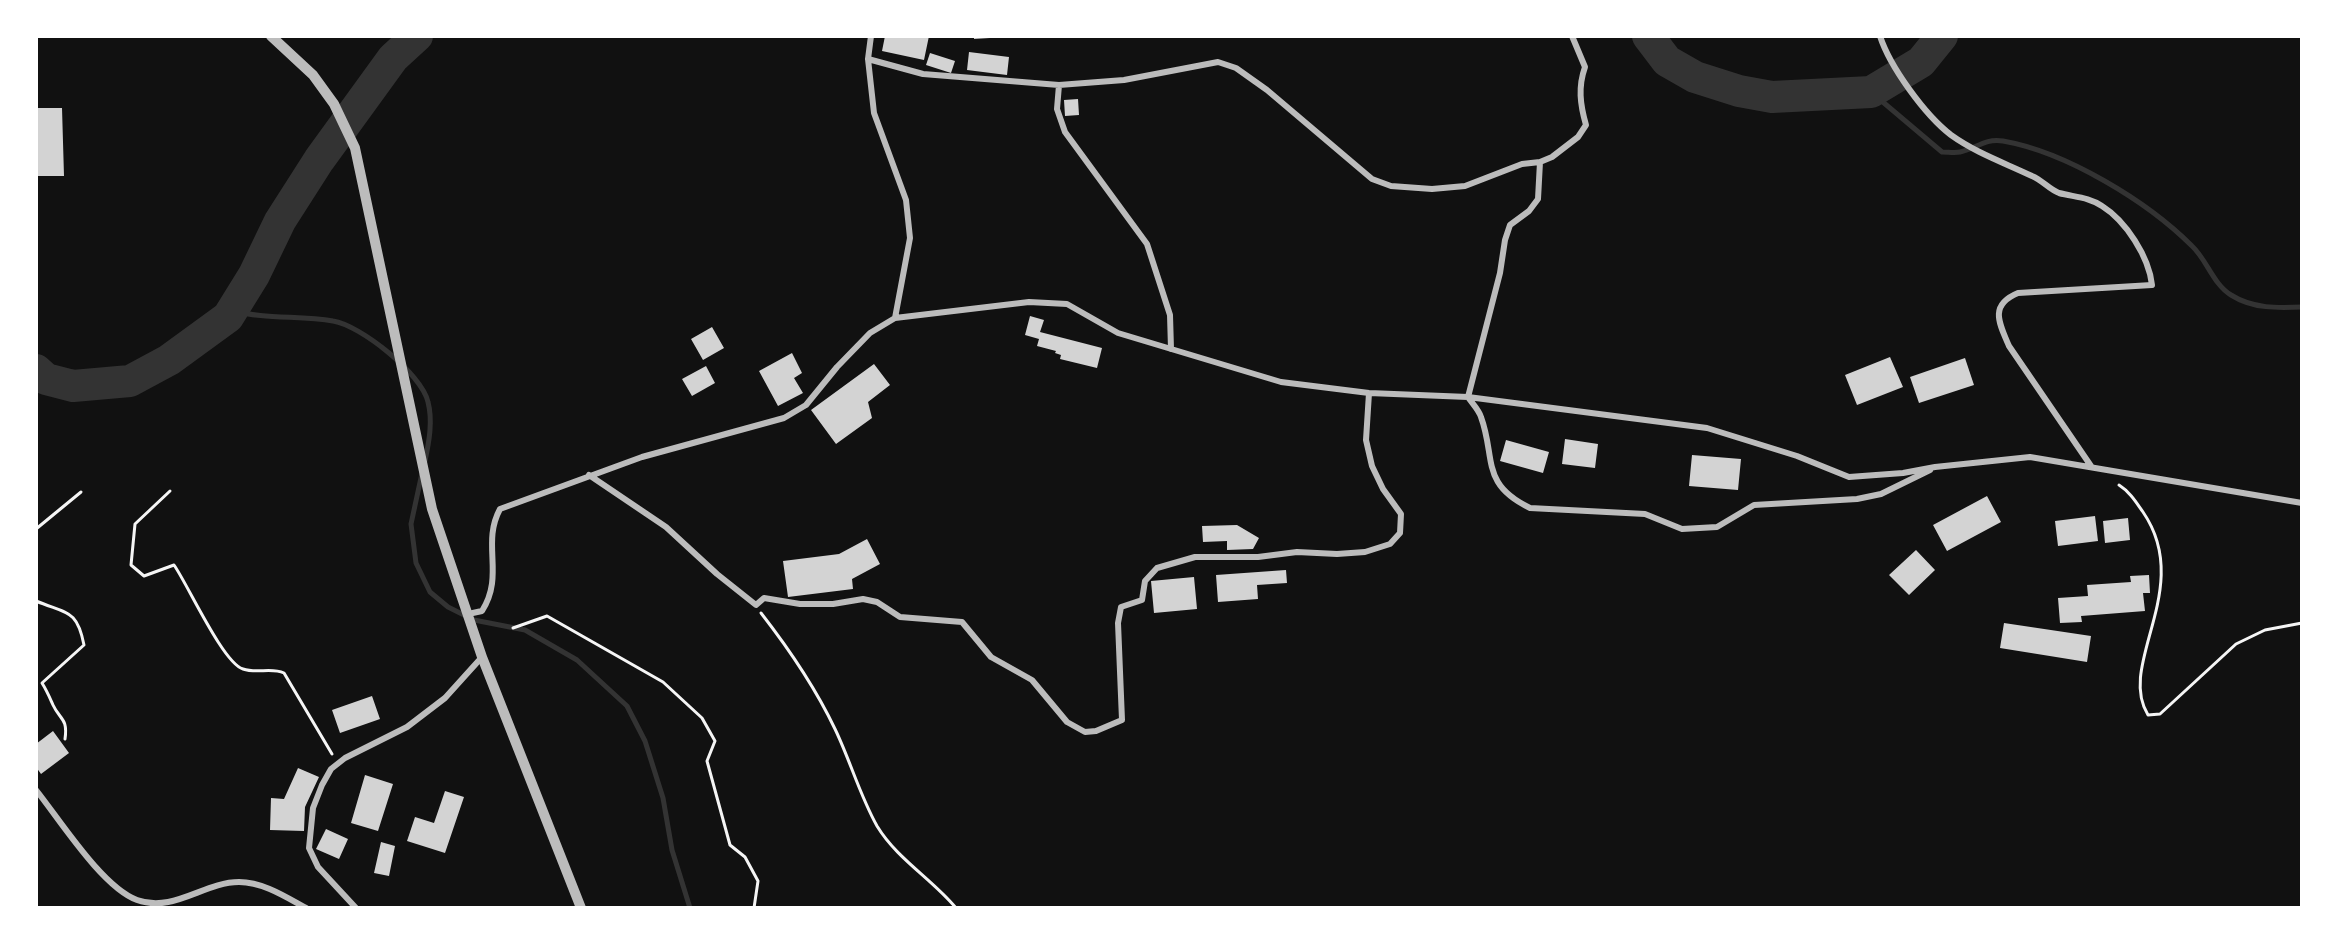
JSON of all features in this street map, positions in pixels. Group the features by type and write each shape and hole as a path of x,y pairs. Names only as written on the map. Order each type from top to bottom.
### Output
{"street":[{"path":"271,36 313,75 334,104 355,148 432,509 482,657 581,908"},
{"path":"871,36 868,59 874,113 906,200 910,238 895,318"},
{"path":"868,59 923,74 1059,85 1124,80 1218,62 1236,68 1323,135 1359,170 1372,179 1391,186 1432,189 1465,186 1522,164 1540,162 1578,137 1586,125 1581,107 1579,83 1585,67 1572,36"},
{"path":"1880,36 1887,56 1926,108 1950,134 2002,165 2040,179 2057,192 2084,197 2106,208 2133,238 2151,272 2152,285 2018,293 2004,299 1998,309 2001,328 2009,346 2091,466"},
{"path":"1059,85 1056,109 1065,132 1147,244 1170,315 1171,349"},
{"path":"1468,397 1495,294 1505,240 1510,225 1529,211 1538,199 1540,162"},
{"path":"468,614 482,611 491,594 492,525 500,509 642,457 784,418 806,405 837,367 870,333 895,318 1029,302 1067,304 1118,333 1281,382 1368,393 1468,397 1707,428 1797,456 1849,477 1902,473 1935,467 2030,457 2302,503"},
{"path":"588,475 666,527 717,574 756,605 764,598 800,604 833,604 863,599 877,602 900,617 962,622 991,657 1032,680 1067,722 1085,732 1096,731 1122,720 1118,623 1121,607 1142,600 1145,581 1157,568 1195,557 1258,557 1297,552 1337,554 1365,552 1390,544 1400,533 1401,514 1383,489 1372,466 1366,440 1368,393"},
{"path":"1468,397 1481,415 1489,464 1501,488 1515,501 1530,508 1645,514 1682,529 1717,527 1754,505 1857,499 1881,494 1935,467"},
{"path":"356,908 318,867 309,848 313,808 322,785 331,769 339,763 370,744 407,727 445,698 482,657"},
{"path":"36,790 95,867 120,889 137,900 169,903 216,886 239,882 267,888 306,908"}],"path":[{"path":"2091,466 2129,492 2150,522 2162,554 2162,588 2139,684 2142,706 2148,715 2160,714 2236,644 2265,630 2302,623"},
{"path":"170,491 135,524 131,565 144,576 174,565 227,656 241,669 260,672 276,669 284,673 339,763"},
{"path":"36,529 81,492"},
{"path":"36,601 74,616 80,625 84,645 42,683 54,707 64,717 65,739"},
{"path":"756,605 793,654 829,719 877,826 899,854 939,887 956,908"},
{"path":"513,628 547,616 663,682 702,718 715,741 707,761 730,845 745,857 758,881 754,908"}],"building":[{"path":"885,36 929,36 924,60 882,51"},
{"path":"974,36 990,36 990,38 974,39"},
{"path":"969,52 1009,57 1007,75 967,70"},
{"path":"930,53 955,61 951,73 926,65"},
{"path":"1078,99 1079,115 1065,116 1064,100"},
{"path":"36,108 62,108 64,176 36,176"},
{"path":"1030,316 1044,320 1040,332 1102,348 1097,368 1060,359 1061,355 1055,353 1056,351 1037,346 1039,339 1025,335"},
{"path":"712,327 724,348 703,360 691,339"},
{"path":"792,353 802,373 794,378 803,393 778,406 759,371"},
{"path":"1890,357 1903,387 1857,405 1845,375"},
{"path":"1965,358 1974,385 1919,403 1910,377"},
{"path":"874,364 890,385 868,402 872,418 836,444 811,410"},
{"path":"706,366 715,383 692,396 682,379"},
{"path":"1565,439 1598,444 1595,468 1562,464"},
{"path":"1506,440 1549,452 1543,473 1500,461"},
{"path":"1692,455 1741,459 1738,490 1689,486"},
{"path":"1987,496 2001,522 1947,551 1933,525"},
{"path":"2095,516 2098,541 2058,546 2055,521"},
{"path":"2128,518 2130,540 2105,543 2103,521"},
{"path":"1237,525 1259,538 1253,549 1227,550 1227,541 1203,542 1202,526"},
{"path":"867,539 880,564 852,579 853,589 788,597 783,561 839,554"},
{"path":"1916,550 1935,570 1909,595 1889,575"},
{"path":"1286,570 1287,583 1257,585 1258,599 1218,602 1216,575"},
{"path":"2149,575 2150,593 2143,593 2145,611 2081,616 2082,622 2060,623 2058,598 2088,596 2087,585 2131,582 2130,576"},
{"path":"1194,577 1197,609 1154,613 1151,581"},
{"path":"2004,623 2091,636 2087,662 2000,648"},
{"path":"372,696 380,719 340,733 332,710"},
{"path":"53,731 69,753 41,774 36,767 36,744"},
{"path":"298,768 319,777 305,807 304,831 270,830 271,798 284,799"},
{"path":"365,775 393,784 378,831 351,823"},
{"path":"445,791 464,797 445,853 407,841 415,817 434,823"},
{"path":"326,829 348,839 339,859 316,849"},
{"path":"381,842 395,846 389,876 374,873"}],"waterway":[{"path":"36,370 46,379 73,386 130,381 169,360 228,317 254,275 280,221 319,160 393,58 417,36"},
{"path":"1648,36 1667,61 1695,77 1739,91 1772,97 1871,92 1921,62 1942,36"},
{"path":"1871,92 1942,152 1960,152 1996,140 2027,147 2079,167 2129,196 2174,229 2197,252 2219,285 2231,295 2257,305 2302,307"},
{"path":"232,310 256,315 307,318 345,324 388,352 414,378 428,402 430,424 425,461"},
{"path":"422,473 411,524 416,563 430,592 448,607 474,620 525,630 577,660 627,706 645,741 663,798 672,850 690,908"}]}
